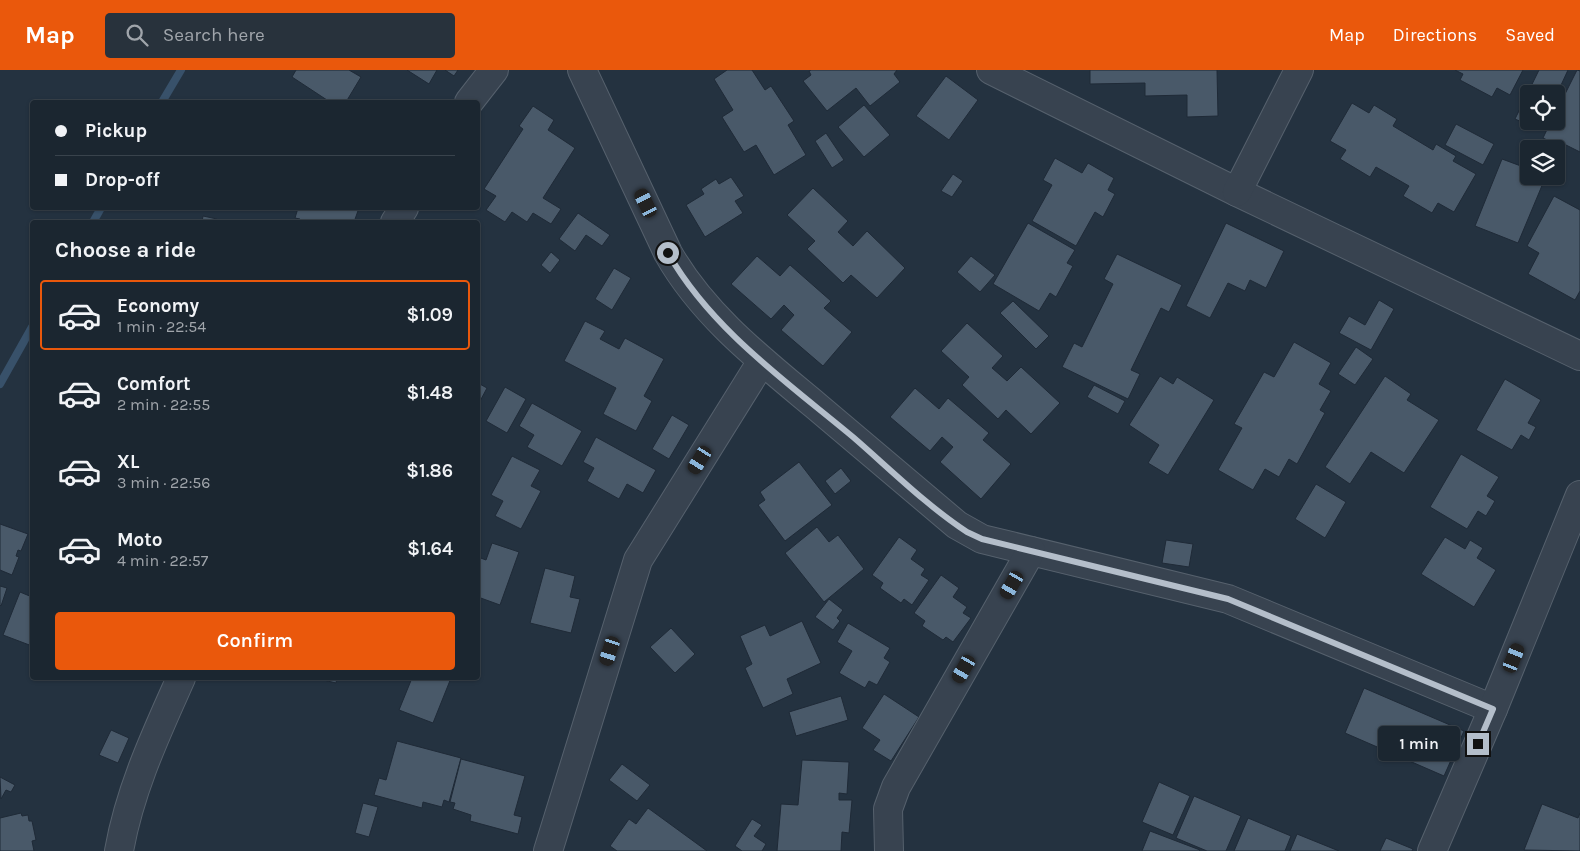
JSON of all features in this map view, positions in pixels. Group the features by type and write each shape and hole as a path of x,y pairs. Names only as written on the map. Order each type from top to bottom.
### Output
{"street":[{"path":"471,100 494,70"},
{"path":"582,70 681,276 705,306 762,361 957,525 982,539 1228,599 1493,709"},
{"path":"991,70 1237,192 1580,356"},
{"path":"1237,192 1298,70"},
{"path":"548,851 638,560 762,361"},
{"path":"1432,851 1493,709 1580,495"},
{"path":"889,851 888,809 896,787 1031,551"},
{"path":"119,851 125,818 141,767 181,680"}],"building":[{"path":"296,70 349,70 361,77 347,100 327,100 292,77"},
{"path":"407,70 437,70 429,84"},
{"path":"445,70 458,70 454,76"},
{"path":"727,70 752,70 765,90 771,86 794,121 788,125 806,155 774,175 756,145 744,152 722,117 733,110 714,79"},
{"path":"897,70 894,74 900,82 870,106 856,88 827,111 803,81 811,75 809,71"},
{"path":"1090,70 1217,70 1218,116 1187,117 1187,95 1145,96 1145,83 1090,84"},
{"path":"1455,70 1523,70 1510,95 1497,88 1492,97 1460,80 1463,74"},
{"path":"1539,70 1568,70 1561,85 1532,85"},
{"path":"1577,70 1580,71 1580,152 1565,144 1565,140 1547,140 1543,138 1547,130 1565,130 1565,94"},
{"path":"946,76 978,100 949,140 916,116"},
{"path":"1352,103 1369,113 1374,105 1397,119 1393,126 1433,150 1436,144 1456,156 1453,161 1476,174 1454,212 1438,203 1432,213 1403,196 1409,186 1376,167 1370,177 1340,159 1346,150 1330,141"},
{"path":"864,105 890,135 864,157 838,127"},
{"path":"533,106 554,120 548,130 575,148 543,198 561,209 551,224 533,213 527,222 512,212 505,222 486,210 496,196 484,189 523,129 519,126"},
{"path":"1520,109 1520,121 1515,119"},
{"path":"1456,124 1494,144 1483,165 1445,145"},
{"path":"826,133 844,160 832,168 815,141"},
{"path":"1055,158 1082,173 1088,163 1114,178 1108,190 1115,194 1103,217 1095,212 1076,246 1032,221 1052,185 1043,180"},
{"path":"1502,159 1520,166 1520,185 1542,185 1518,243 1475,226"},
{"path":"953,174 963,181 952,197 941,191"},
{"path":"731,177 744,196 735,201 743,213 705,237 686,205 704,194 701,189 716,179 719,184"},
{"path":"813,188 848,221 838,232 853,246 867,231 905,268 877,298 851,275 843,283 807,249 815,241 787,215"},
{"path":"1554,196 1580,210 1580,291 1575,300 1528,274 1539,253 1527,246"},
{"path":"297,210 358,210 355,220 300,220 295,218"},
{"path":"578,213 610,235 602,246 586,235 575,251 559,239"},
{"path":"203,216 217,219 217,220 202,220"},
{"path":"1028,223 1075,250 1067,263 1073,266 1056,297 1050,293 1039,311 993,284"},
{"path":"1226,223 1284,251 1266,288 1250,280 1245,291 1228,283 1210,318 1186,306"},
{"path":"551,252 560,260 550,273 541,265"},
{"path":"1117,254 1182,285 1169,312 1161,308 1131,370 1140,374 1128,399 1062,367 1074,343 1082,347 1113,284 1104,279"},
{"path":"757,256 780,276 790,265 831,301 824,308 852,332 823,366 781,330 794,315 784,305 771,319 731,284"},
{"path":"971,256 995,275 980,292 957,272"},
{"path":"614,268 631,278 612,310 595,299"},
{"path":"1379,300 1394,309 1371,350 1339,333 1349,316 1365,325"},
{"path":"1013,301 1049,336 1036,349 1000,313"},
{"path":"585,321 605,331 600,339 619,349 625,338 664,359 644,396 652,401 636,431 603,414 616,388 564,361"},
{"path":"967,323 1003,356 992,368 1007,381 1021,367 1060,403 1031,434 1006,410 998,419 962,385 969,377 941,351"},
{"path":"1294,342 1331,363 1319,384 1331,391 1320,410 1325,413 1297,464 1289,459 1279,477 1265,469 1253,490 1218,470 1242,428 1234,424 1264,372 1274,377"},
{"path":"1356,347 1373,359 1355,385 1338,374"},
{"path":"1160,376 1173,384 1177,377 1214,400 1168,475 1148,463 1159,445 1129,425"},
{"path":"1385,376 1411,394 1407,400 1439,420 1404,473 1371,452 1350,484 1325,467"},
{"path":"1505,379 1541,400 1528,423 1536,427 1529,440 1521,435 1512,450 1476,430"},
{"path":"480,384 487,388 480,401"},
{"path":"1094,385 1125,401 1118,414 1087,397"},
{"path":"505,387 526,399 507,433 486,421"},
{"path":"915,388 939,409 948,398 989,433 983,440 1011,464 981,499 940,462 953,447 942,437 930,451 890,417"},
{"path":"532,403 582,431 562,466 527,447 534,435 519,426"},
{"path":"672,415 689,425 669,459 652,449"},
{"path":"596,437 656,470 643,493 627,484 619,499 587,481 594,468 583,462"},
{"path":"1461,454 1499,477 1487,496 1495,501 1486,516 1478,511 1467,529 1430,507"},
{"path":"512,456 540,470 531,486 541,491 521,529 495,516 503,501 491,495"},
{"path":"799,462 832,505 785,541 758,505 765,500 760,492"},
{"path":"841,468 851,481 835,494 825,481"},
{"path":"1316,484 1346,502 1325,538 1295,519"},
{"path":"0,524 28,534 21,551 18,550 16,556 19,557 12,575 0,570"},
{"path":"817,527 829,542 838,535 864,569 824,602 785,553"},
{"path":"899,537 917,550 911,559 925,569 921,575 929,580 912,605 904,599 901,603 880,588 883,583 872,575"},
{"path":"1445,537 1465,549 1470,540 1483,548 1477,558 1496,570 1474,607 1421,574"},
{"path":"1166,540 1193,544 1189,567 1162,563"},
{"path":"492,543 519,552 500,605 480,598 480,558 486,560"},
{"path":"545,568 575,576 570,597 580,599 571,633 530,623"},
{"path":"941,575 959,588 953,597 967,607 963,613 971,618 953,642 946,637 943,640 922,626 925,621 914,613"},
{"path":"0,586 7,588 1,606 0,605"},
{"path":"20,592 30,596 30,645 3,635"},
{"path":"829,599 843,610 837,618 840,621 833,630 815,617"},
{"path":"802,621 821,663 787,679 793,694 763,708 745,668 752,664 740,636 765,625 770,636"},
{"path":"848,623 890,648 884,658 890,662 877,685 869,681 865,688 839,673 852,651 837,642"},
{"path":"671,628 695,654 675,673 650,647"},
{"path":"323,680 337,680 336,683"},
{"path":"411,680 450,680 433,723 399,710"},
{"path":"1364,688 1464,731 1444,776 1345,733"},
{"path":"884,694 919,717 891,761 873,750 880,740 862,728"},
{"path":"841,696 848,720 796,736 789,712"},
{"path":"111,730 129,738 118,763 99,755"},
{"path":"397,741 461,758 449,802 444,800 442,807 423,802 422,808 374,795 379,778 386,780"},
{"path":"461,759 525,776 514,815 522,817 518,834 470,821 471,815 453,809 455,803 450,802"},
{"path":"802,760 849,762 847,794 839,793 839,800 852,800 849,833 842,832 841,851 777,851 781,804 798,805"},
{"path":"622,764 650,785 637,801 609,780"},
{"path":"0,777 15,785 11,792 6,790 1,799"},
{"path":"1159,782 1190,796 1173,835 1142,822"},
{"path":"1194,796 1241,816 1226,851 1207,851 1176,838"},
{"path":"363,803 378,807 369,837 355,833"},
{"path":"1542,804 1578,818 1580,813 1580,851 1524,850"},
{"path":"648,808 707,851 617,851 610,846 629,819 636,824"},
{"path":"21,813 22,816 28,815 29,821 32,821 36,840 32,841 34,851 0,851 0,818"},
{"path":"1248,818 1291,836 1285,851 1234,851"},
{"path":"752,819 762,825 754,836 766,844 762,851 742,851 735,846"},
{"path":"1150,831 1200,850 1142,851"},
{"path":"1297,834 1339,851 1290,851"},
{"path":"1386,838 1413,849 1412,851 1380,851"}],"waterway":[{"path":"163,100 181,70"},
{"path":"94,220 100,210"},
{"path":"0,384 30,331"}],"route":[{"path":"668,253 681,276 705,306 762,361 967,532 982,539 1228,599 1493,709 1478,744"}]}
